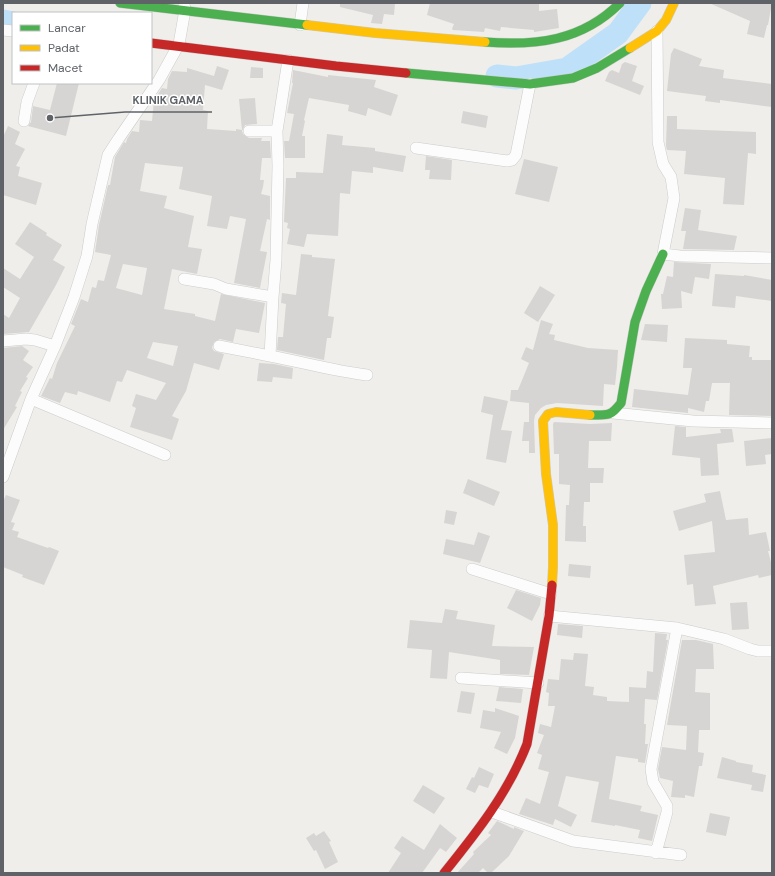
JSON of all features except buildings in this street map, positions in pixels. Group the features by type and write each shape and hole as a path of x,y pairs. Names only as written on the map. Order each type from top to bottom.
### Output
{"street":[{"path":"120,3 300,25 510,44 531,44 551,41 574,34 604,17 620,3"},
{"path":"300,25 304,3"},
{"path":"152,43 178,45 288,60 530,84 573,78 603,65 656,31 666,20 674,3"},
{"path":"3,477 31,399 55,346 74,297 87,256 92,224 108,155 159,80 178,45 184,10"},
{"path":"613,413 621,404 636,322 646,291 663,254 674,198 671,177 663,164 658,142 656,31"},
{"path":"270,356 276,260 278,166 277,132 288,60"},
{"path":"24,121 27,102 34,84"},
{"path":"416,148 507,161 512,160 516,155 530,84"},
{"path":"249,131 277,132"},
{"path":"663,254 680,256 772,258"},
{"path":"184,279 273,297"},
{"path":"3,341 31,339 55,346"},
{"path":"218,346 367,375"},
{"path":"31,399 165,455"},
{"path":"444,873 492,812 521,762 527,744 549,616 553,567 553,525 546,474 542,421 548,414 556,412 590,415 607,415 613,413 693,421 772,423"},
{"path":"472,569 551,594"},
{"path":"549,616 677,628 724,639 758,651 772,651"},
{"path":"656,853 667,812 667,806 653,782 651,769 677,628"},
{"path":"461,678 538,684"},
{"path":"492,812 573,841 656,853 681,855"}],"waterway":[{"path":"497,76 516,78 567,69 618,33 640,3"},
{"path":"3,21 12,23"}],"traffic: fast":[{"path":"120,3 307,25"},
{"path":"485,42 522,43 557,38 590,26 620,3"},
{"path":"406,73 530,84 573,78 597,68 630,48"},
{"path":"590,415 611,413 621,403 635,322 646,291 663,254"}],"traffic: slow":[{"path":"630,48 657,31 666,20 674,3"},
{"path":"307,25 375,33 485,42"},
{"path":"552,585 553,525 546,474 543,421 548,414 556,412 590,415"}],"traffic: jam":[{"path":"152,43 336,66 406,73"},
{"path":"444,873 491,812 511,779 527,744 549,616 552,585"}],"place":[{"name":"KLINIK GAMA","path":"50,118"}]}
